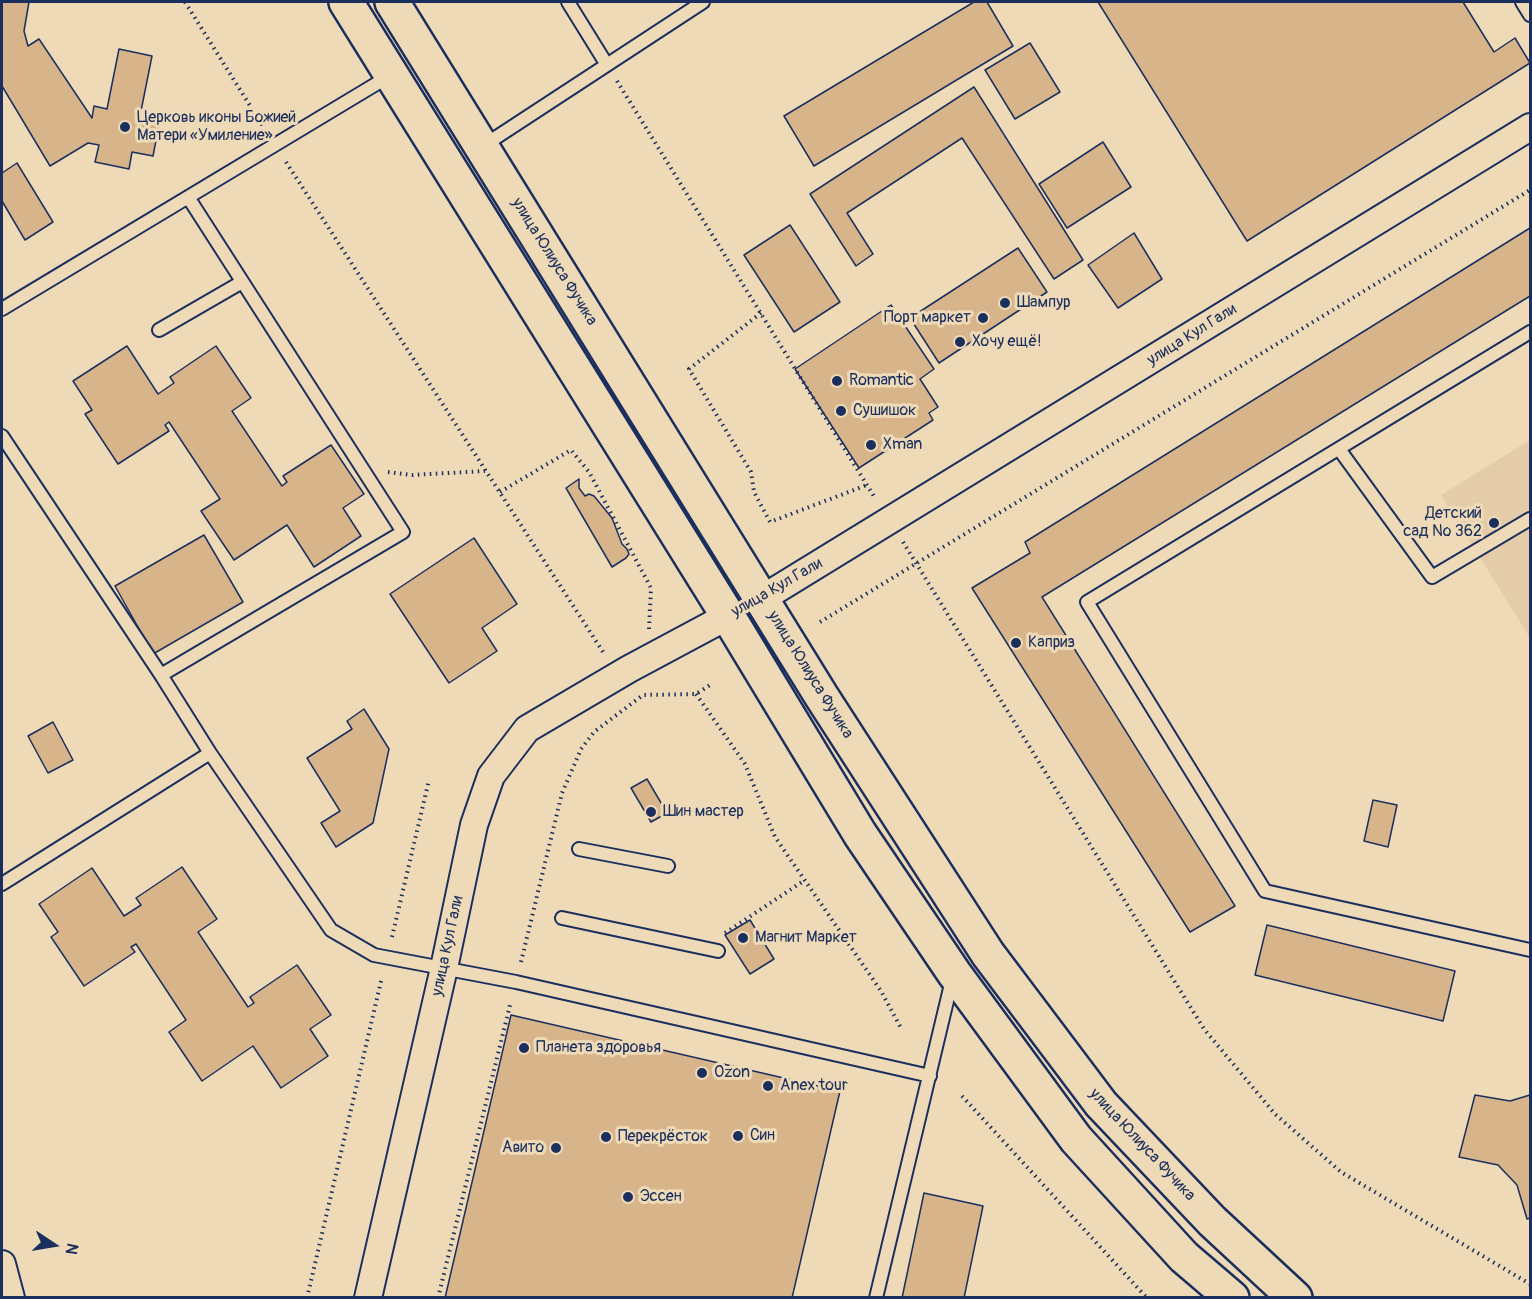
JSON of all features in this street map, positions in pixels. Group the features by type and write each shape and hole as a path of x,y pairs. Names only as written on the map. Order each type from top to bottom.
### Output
{"main road":[{"path":"346,2 728,616 860,834 954,973 1076,1139 1184,1257 1232,1298"},
{"name":"улица Юлиуса Фучика","path":"392,2 763,598 822,697 988,954 1101,1104 1212,1221 1295,1298"},
{"name":"улица Кул Гали","path":"728,616 763,598"}],"street":[{"name":"улица Кул Гали","path":"763,598 1530,128"},
{"name":"улица Кул Гали","path":"368,1298 444,968 474,825 491,776 527,729 622,661 728,616"},
{"path":"2,1264 11,1298"}],"lane":[{"path":"568,2 607,65"},
{"path":"482,147 703,2"},
{"path":"2,309 392,74"},
{"path":"161,675 403,532 188,197"},
{"path":"159,330 242,282"},
{"path":"1530,333 1087,602 1265,891 1530,950"},
{"path":"2,436 161,675 210,753 331,930 374,955 516,982 930,1076"},
{"path":"1339,449 1432,577 1530,519"},
{"path":"2,884 210,753"},
{"path":"579,849 668,866"},
{"path":"562,918 718,951"},
{"path":"876,1298 954,973"}],"path":[{"path":"185,2 607,658 622,661 643,695"},
{"path":"607,65 1204,1029 1275,1114 1341,1172 1530,1284"},
{"path":"820,622 915,562 1530,190"},
{"path":"761,313 689,369 751,472 754,492 770,522 867,485"},
{"path":"500,492 572,450 589,472 651,588 650,628 641,634"},
{"path":"363,470 412,475 486,471"},
{"path":"438,1298 562,793 581,749 594,732 643,695 696,694 710,685"},
{"path":"696,694 745,764 775,837 881,991 902,1030"},
{"path":"307,1298 429,780"},
{"path":"722,935 805,880"},
{"path":"962,1096 1147,1298"}],"shaded area":[{"name":"Детский сад № 362","path":"1530,440 1530,638 1441,495"}],"building":[{"path":"2,2 29,2 24,31 28,46 39,39 92,118 94,106 107,109 119,49 152,56 140,116 160,120 153,156 132,152 129,169 95,162 99,145 88,143 50,166 2,86"},
{"path":"974,2 987,2 1013,46 814,166 784,116"},
{"path":"1098,2 1463,2 1494,52 1515,38 1530,63 1247,241"},
{"path":"1030,43 1060,92 1015,119 985,70"},
{"path":"974,87 1083,260 1054,279 962,138 847,213 873,254 856,266 810,194"},
{"path":"1103,142 1131,187 1067,228 1039,184"},
{"path":"17,163 53,222 25,240 2,201 2,173"},
{"path":"790,225 840,302 794,332 744,255"},
{"path":"1530,228 1530,296 1042,597 1235,906 1190,932 972,588 1030,553 1025,542"},
{"path":"1134,233 1162,279 1118,308 1088,265"},
{"path":"1018,248 1047,292 939,363 910,318"},
{"path":"891,305 934,369 920,379 938,407 929,413 933,420 859,468 795,369"},
{"path":"127,346 158,394 174,383 170,377 216,346 251,398 232,411 282,486 287,482 283,476 331,445 364,494 343,508 361,536 314,567 287,525 234,560 201,511 220,499 169,422 165,425 169,431 118,464 85,414 92,410 73,381"},
{"path":"579,479 579,488 585,496 589,494 594,496 612,518 622,544 629,554 612,567 566,488"},
{"path":"204,535 243,602 153,654 115,586"},
{"path":"474,538 517,604 482,628 497,651 449,683 390,594"},
{"path":"364,709 389,749 373,823 336,847 321,823 340,811 307,758 352,729 347,721"},
{"path":"53,722 73,760 48,773 28,736"},
{"path":"647,779 667,813 651,822 631,788"},
{"path":"1373,800 1397,805 1388,847 1364,841"},
{"path":"182,867 217,919 198,932 248,1007 254,1003 250,997 297,965 331,1015 310,1029 328,1056 281,1088 253,1046 202,1081 169,1032 186,1020 136,944 131,947 135,952 84,986 51,937 58,932 39,904 92,868 124,916 141,905 136,898"},
{"path":"750,920 774,959 750,974 725,935"},
{"path":"1267,925 1455,971 1443,1021 1255,975"},
{"path":"511,1015 840,1091 792,1298 445,1298"},
{"path":"1475,1095 1510,1101 1530,1095 1530,1218 1527,1219 1517,1185 1498,1165 1459,1157"},
{"path":"924,1193 983,1206 964,1298 902,1298"}],"place":[{"name":"Церковь иконы Божией Матери «Умиление»","path":"125,127"},
{"name":"Шампур","path":"1005,303"},
{"name":"Порт маркет","path":"983,318"},
{"name":"Хочу ещё!","path":"960,342"},
{"name":"Romantic","path":"837,381"},
{"name":"Сушишок","path":"841,411"},
{"name":"Xman","path":"871,445"},
{"name":"Детский сад № 362","path":"1494,523"},
{"name":"Каприз","path":"1016,643"},
{"name":"Шин мастер","path":"651,812"},
{"name":"Магнит Маркет","path":"743,938"},
{"name":"Планета здоровья","path":"524,1048"},
{"name":"Ozon","path":"702,1073"},
{"name":"Anex tour","path":"768,1086"},
{"name":"Син","path":"738,1136"},
{"name":"Перекрёсток","path":"606,1137"},
{"name":"Авито","path":"556,1148"},
{"name":"Эссен","path":"628,1197"}]}
